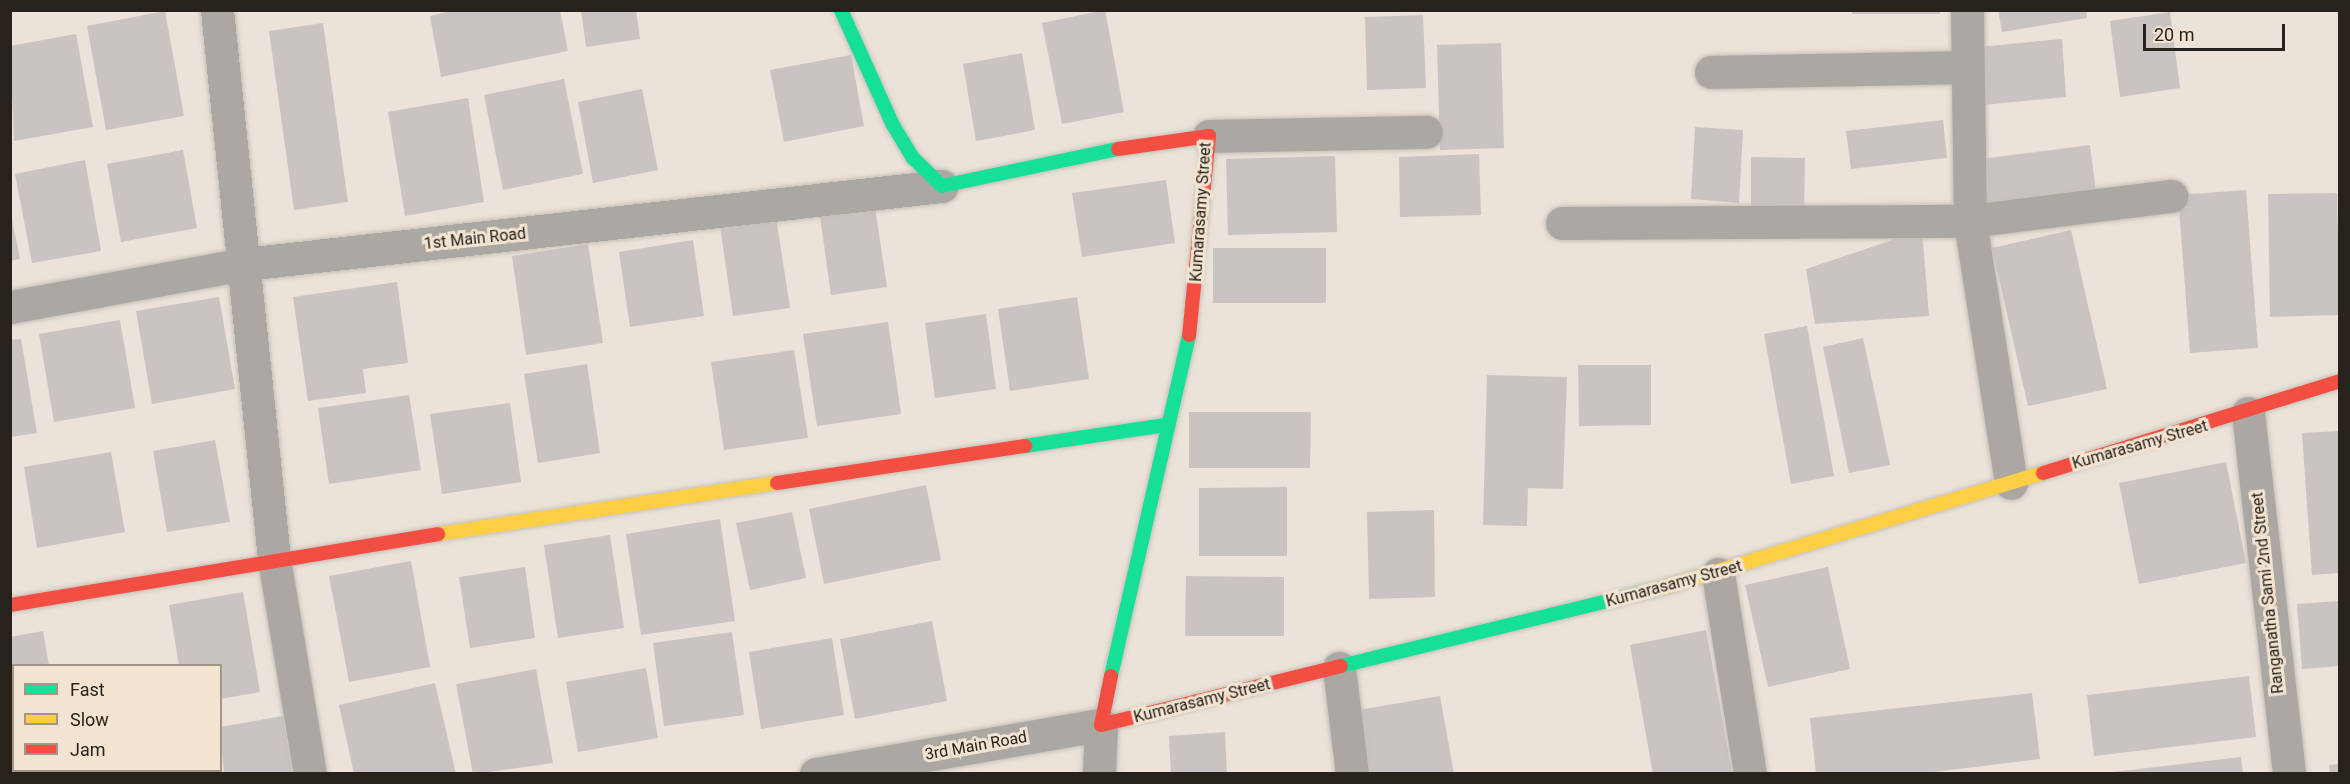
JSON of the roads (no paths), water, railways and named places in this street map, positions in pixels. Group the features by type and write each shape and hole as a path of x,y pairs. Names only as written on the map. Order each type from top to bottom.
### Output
{"street":[{"path":"218,10 274,559 310,774"},
{"path":"841,10 893,125 913,158 942,186"},
{"path":"1967,10 1970,221 2010,483"},
{"path":"1711,72 1967,67"},
{"path":"1209,136 1426,132"},
{"name":"Kumarasamy Street","path":"942,186 1135,145 1209,136 1187,352 1165,425 1101,725 1718,574 2010,483 2248,413 2340,381"},
{"name":"1st Main Road","path":"10,307 245,264 942,186"},
{"path":"1562,223 1970,221 2172,196"},
{"name":"Ranganatha Sami 2nd Street","path":"2248,413 2289,774"},
{"path":"10,605 274,559 1165,425"},
{"path":"1718,574 1750,774"},
{"path":"1339,668 1352,774"},
{"path":"1099,774 1101,725"},
{"name":"3rd Main Road","path":"816,774 1101,725"}]}
